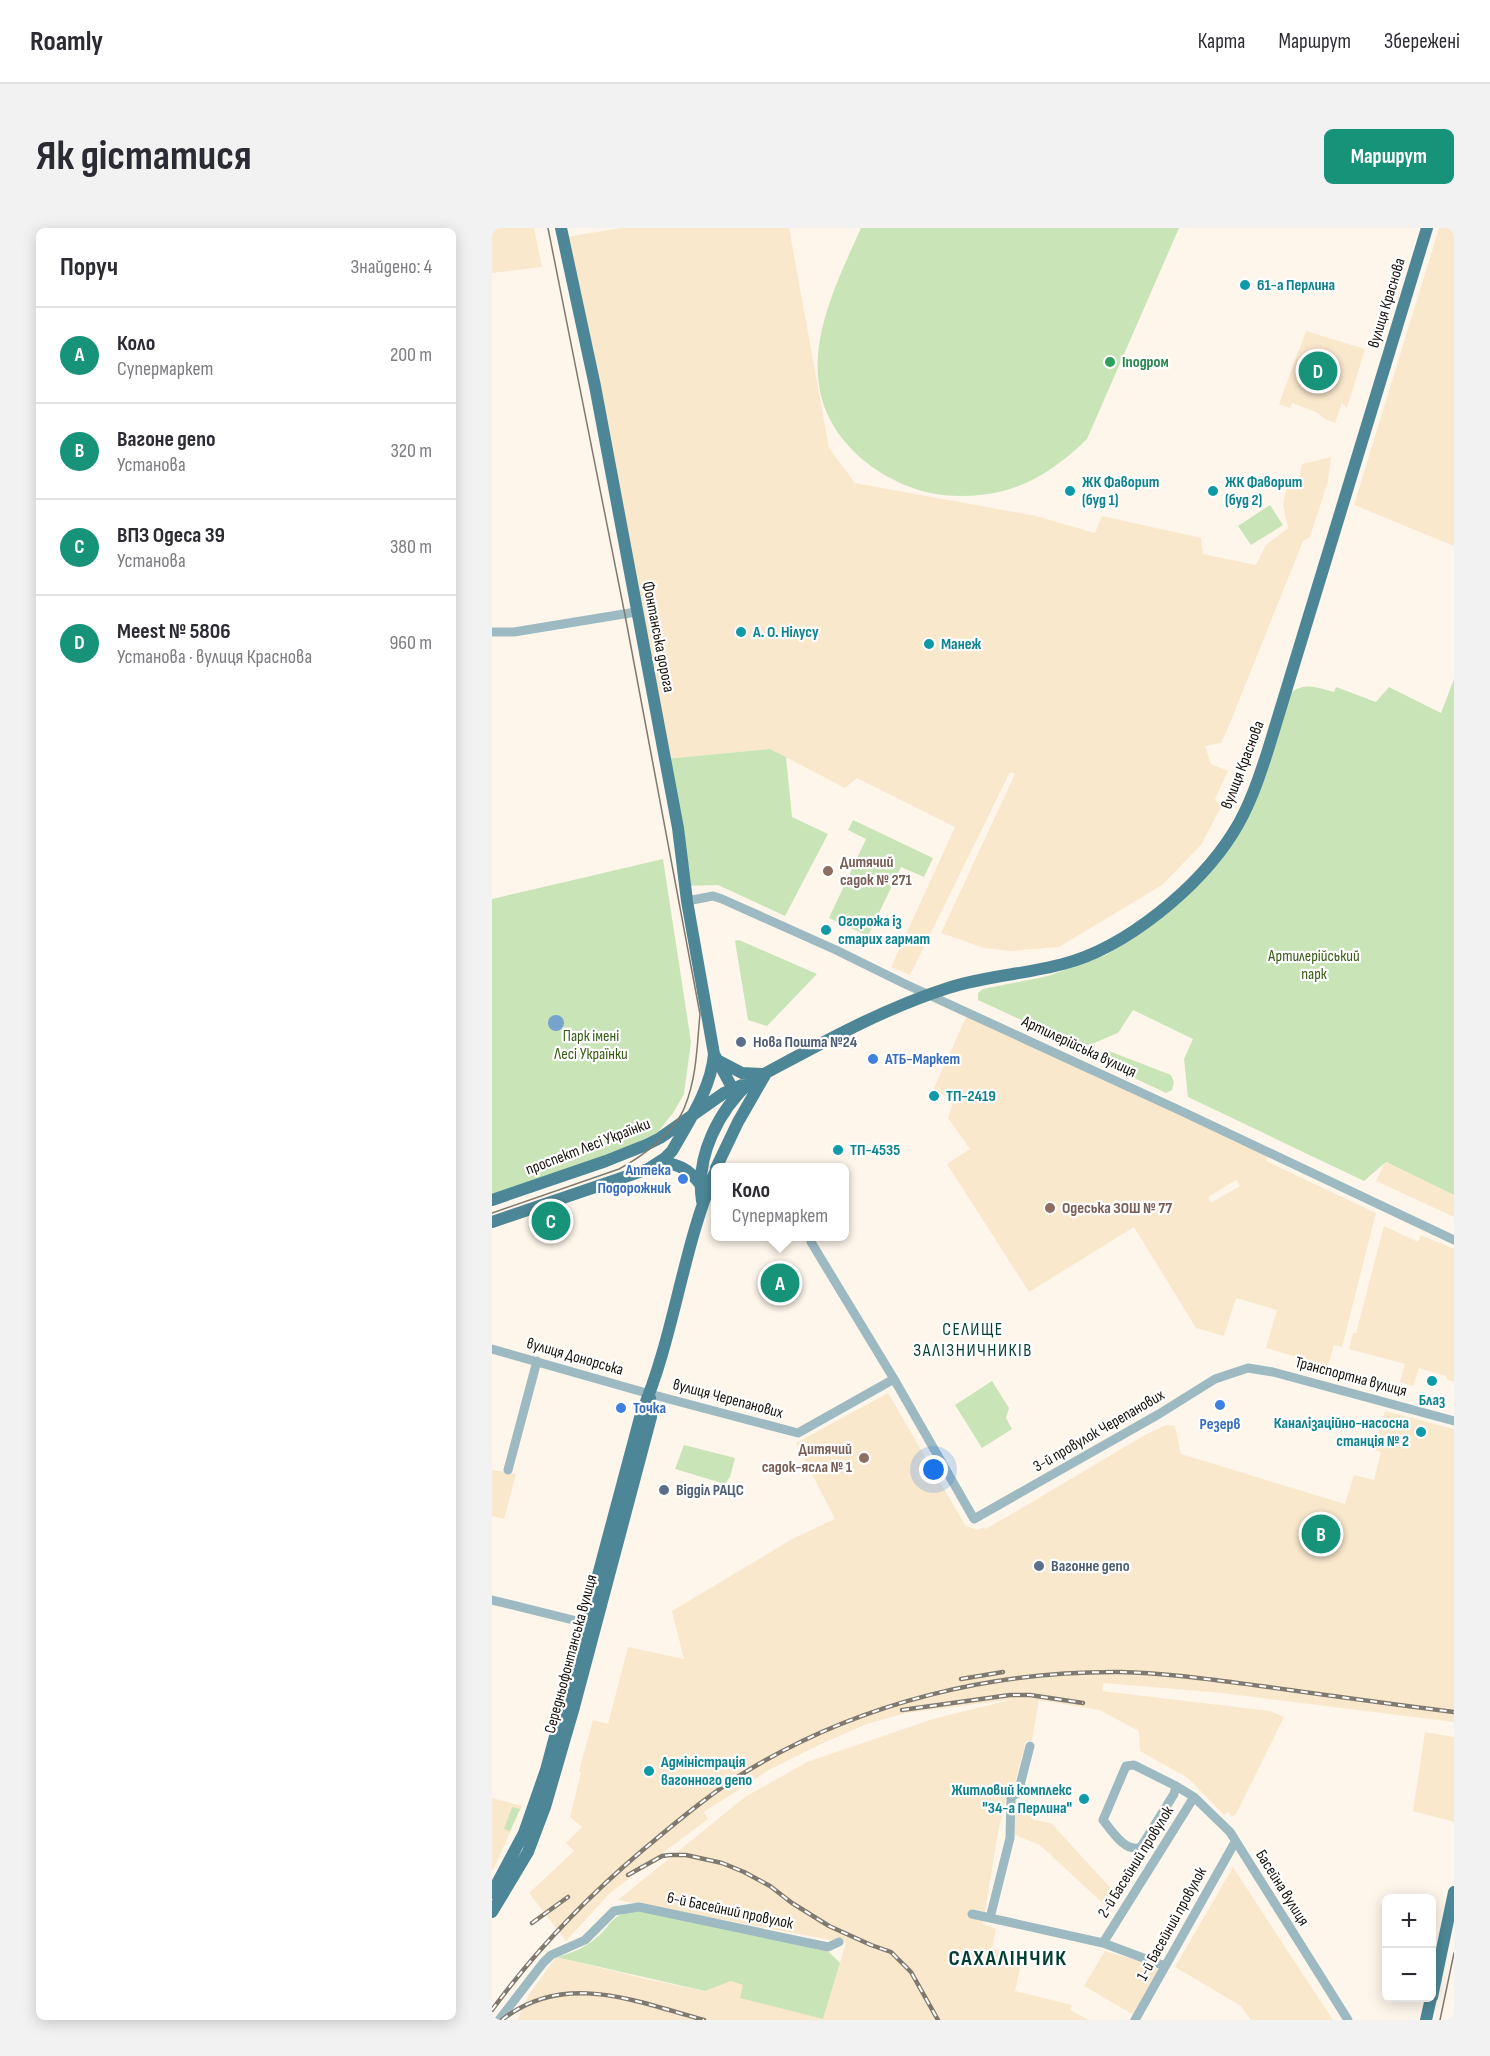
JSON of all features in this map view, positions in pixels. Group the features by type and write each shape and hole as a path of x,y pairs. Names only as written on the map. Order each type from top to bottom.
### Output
{"main road":[{"name":"Фонтанська дорога","path":"561,228 595,386 678,828 687,901 715,1057"},
{"name":"вулиця Краснова","path":"766,1074 900,1005 951,987 1065,964 1096,952 1142,925 1188,888 1212,862 1233,834 1247,806 1265,758 1427,228"},
{"path":"715,1057 742,1073 766,1074"},
{"path":"715,1057 735,1091 738,1122"},
{"name":"проспект Лесі Українки","path":"492,1222 633,1174 660,1162 672,1151 692,1115 709,1081 715,1057"},
{"name":"проспект Лесі Українки","path":"492,1200 646,1145 692,1115 766,1074"},
{"name":"Середньофонтанська вулиця","path":"718,1163 738,1122 766,1074"},
{"name":"Середньофонтанська вулиця","path":"702,1201 700,1184 707,1154 717,1123 735,1091"},
{"path":"646,1145 659,1152 660,1162 676,1163 686,1169 700,1184"},
{"name":"Середньофонтанська вулиця","path":"492,1893 518,1847 546,1770 641,1414 656,1378 702,1201 711,1180"},
{"name":"Середньофонтанська вулиця","path":"492,1912 528,1852 556,1772 651,1417 650,1394"},
{"path":"1436,1974 1454,1892"},
{"path":"1426,2020 1430,2002"}],"street":[{"path":"492,632 514,632 636,612"},
{"name":"Артилерійська вулиця","path":"687,901 713,896 722,899 836,950 1454,1240"},
{"path":"811,1242 894,1379"},
{"name":"вулиця Донорська","path":"492,1349 650,1394"},
{"path":"507,1470 537,1361"},
{"name":"Транспортна вулиця","path":"1239,1370 1256,1368 1273,1372 1454,1421"},
{"name":"3-й провулок Черепанових","path":"894,1379 974,1519 1159,1414 1215,1379 1239,1370"},
{"name":"вулиця Черепанових","path":"650,1394 798,1432 894,1379"},
{"path":"492,1600 585,1623"},
{"path":"990,1918 1010,1838 1011,1797 1018,1793 1030,1746"},
{"name":"Басейна вулиця","path":"1176,1786 1174,1794 1141,1848 1137,1850 1128,1848 1103,1820 1126,1766 1130,1764 1176,1786 1194,1797 1230,1832 1348,2020"},
{"name":"2-й Басейний провулок","path":"1103,1943 1194,1797"},
{"name":"1-й Басейний провулок","path":"1135,2020 1235,1842"},
{"name":"6-й Басейний провулок","path":"499,2020 551,1955 585,1940 614,1911 639,1907 828,1947 839,1942"},
{"name":"2-й Басейний провулок","path":"972,1914 1103,1943 1165,1966"}],"shaded area":[{"path":"492,228 534,228 542,267 492,273"},
{"path":"621,228 789,228 829,448 855,483 1036,516 1095,533 1102,516 1201,538 1203,554 1256,565 1266,545 1288,528 1283,505 1284,499 1287,487 1299,479 1302,464 1331,457 1328,481 1310,537 1303,541 1228,728 1221,743 1205,746 1211,764 1228,771 1215,799 1221,807 1201,845 1162,885 1059,947 1011,951 984,948 941,933 1015,774 1010,772 910,975 891,967 955,827 857,778 845,788 770,749 665,759 566,237"},
{"path":"1439,228 1454,228 1454,546 1354,505"},
{"path":"1306,331 1365,349 1347,408 1342,403 1335,423 1318,413 1292,403 1290,408 1279,404"},
{"path":"968,1013 1268,1152 1266,1161 1376,1213 1342,1347 1334,1345 1328,1366 1266,1348 1277,1310 1236,1298 1224,1336 1196,1328 1134,1227 1029,1292 947,1164 970,1149 948,1118 954,1100 933,1090","holes":["1236,1180 1240,1186 1211,1203 1208,1197"]},
{"path":"1385,1162 1454,1195 1454,1217 1376,1181"},
{"path":"1384,1226 1418,1242 1421,1235 1454,1249 1454,1382 1446,1379 1446,1376 1419,1368 1413,1386 1400,1382 1405,1364 1349,1349 1353,1333 1356,1333"},
{"path":"888,1393 965,1525 978,1530 983,1527 985,1529 1143,1436 1166,1425 1175,1426 1181,1454 1345,1504 1354,1475 1374,1480 1381,1452 1373,1450 1385,1411 1454,1429 1454,1722 1222,1693 1103,1683 1102,1691 1270,1711 1284,1717 1236,1814 1232,1817 1228,1812 1224,1815 1188,1778 1140,1751 1139,1731 1099,1710 1039,1700 1032,1741 1026,1741 1013,1791 1007,1795 998,1832 983,1924 996,1929 992,1949 1023,1955 1015,1991 1072,2005 1070,2010 1089,2020 517,2020 530,1993 556,1957 705,1991 742,1976 740,1984 761,1988 823,2019 846,1943 618,1900 745,1797 807,1762 933,1719 1014,1699 906,1713 867,1724 769,1770 704,1812 708,1819 610,1893 566,1941 529,1893 574,1851 566,1843 582,1827 570,1817 581,1773 579,1771 593,1720 608,1724 628,1647 684,1659 672,1611 794,1538 835,1519 796,1443"},
{"path":"492,1470 516,1474 504,1519 492,1516"},
{"path":"1425,1732 1454,1737 1454,1822 1413,1811"},
{"path":"492,1798 522,1806 493,1870 492,1870"},
{"path":"1015,1799 1034,1820 1051,1823 1118,1896 1111,1911 1040,1845 1015,1835"},
{"path":"1233,1867 1333,2020 1251,2020 1241,2006 1175,1967"},
{"path":"1105,1951 1143,1962 1160,1970 1134,2015 1084,1986"}],"green space":[{"path":"861,228 1179,228 1087,439 1069,456 1026,483 994,493 964,496 926,492 907,486 872,466 842,439 824,404 819,385 818,365 823,324 836,284"},
{"path":"1270,505 1283,525 1251,545 1238,526"},
{"name":"Артилерійський парк","path":"1454,679 1454,1195 1386,1162 1364,1181 1188,1097 1184,1059 1193,1039 1133,1010 1118,1033 1082,1048 978,1000 978,993 983,989 1048,976 1106,955 1134,938 1220,857 1287,696 1293,691 1309,686 1334,692 1336,687 1376,702 1389,687 1441,713"},
{"path":"770,749 786,757 792,817 828,834 785,916 718,885 688,886 665,759"},
{"path":"853,820 933,858 924,877 901,867 868,936 829,918 866,839 848,830"},
{"name":"Парк імені Лесі Українки","path":"663,859 691,1042 684,1094 658,1132 626,1148 492,1196 492,899"},
{"path":"739,940 817,974 767,1026 748,1020 735,941"},
{"path":"1109,1051 1171,1075 1174,1082 1172,1090 1166,1093 1096,1060 1097,1056"},
{"path":"992,1381 1009,1408 1006,1418 1012,1429 982,1448 955,1405"},
{"path":"684,1445 735,1458 730,1477 725,1484 675,1469"},
{"path":"512,1807 520,1809 510,1831 504,1829"},
{"path":"646,1911 829,1952 840,1963 823,2019 740,1998 743,1985 731,1981 705,1991 556,1957 587,1945 618,1916"}],"water":[{"path":"556,1015 564,1023 556,1031 548,1023"}],"tram line":[{"path":"492,1213 619,1169 638,1158 666,1134 681,1115 689,1095 696,1060 700,1014 625,615 548,228"},
{"path":"1440,2020 1454,1953"}],"railway":[{"path":"961,1679 1003,1672"},
{"path":"492,2010 526,1966 582,1905 623,1867 696,1806 752,1768 794,1745 884,1708 930,1695 1025,1677 1120,1672 1208,1679 1454,1712"},
{"path":"902,1710 1010,1695 1030,1695 1083,1703"},
{"path":"628,1875 662,1856 670,1855 686,1855 722,1863 744,1872 770,1886 829,1926 891,1952 911,1972 938,2020"},
{"path":"532,1923 568,1897"},
{"path":"502,2020 526,2005 550,1996 575,1993 601,1994 627,1999 704,2020"}],"place":[{"name":"61-а Перлина","path":"1245,285"},
{"name":"Іподром","path":"1110,362"},
{"name":"Meest № 5806","path":"1318,371"},
{"name":"ЖК Фаворит (буд 1)","path":"1070,491"},
{"name":"ЖК Фаворит (буд 2)","path":"1213,491"},
{"name":"А. О. Нілусу","path":"741,632"},
{"name":"Манеж","path":"929,644"},
{"name":"Дитячий садок № 271","path":"828,871"},
{"name":"Огорожа із старих гармат","path":"826,930"},
{"name":"Нова Пошта №24","path":"741,1042"},
{"name":"АТБ-Маркет","path":"873,1059"},
{"name":"ТП-2419","path":"934,1096"},
{"name":"ТП-4535","path":"838,1150"},
{"name":"Аптека Подорожник","path":"683,1179"},
{"name":"Одеська ЗОШ № 77","path":"1050,1208"},
{"name":"ВПЗ Одеса 39","path":"551,1221"},
{"name":"Коло","path":"780,1283"},
{"name":"Блаз","path":"1432,1381"},
{"name":"Резерв","path":"1220,1405"},
{"name":"Точка","path":"621,1408"},
{"name":"Каналізаційно-насосна станція № 2","path":"1421,1432"},
{"name":"Дитячий садок-ясла № 1","path":"864,1458"},
{"name":"Відділ РАЦС","path":"664,1490"},
{"name":"Вагоне депо","path":"1321,1534"},
{"name":"Вагонне депо","path":"1039,1566"},
{"name":"Адміністрація вагонного депо","path":"649,1771"},
{"name":"Житловий комплекс \"34-а Перлина\"","path":"1084,1799"}],"district":[{"name":"СЕЛИЩЕ ЗАЛІЗНИЧНИКІВ","path":"973,1339"},
{"name":"САХАЛІНЧИК","path":"1008,1958"}]}
